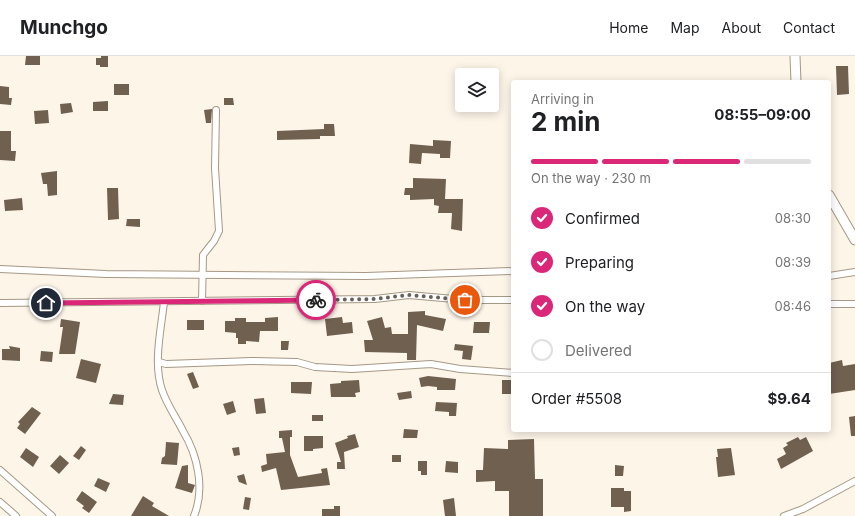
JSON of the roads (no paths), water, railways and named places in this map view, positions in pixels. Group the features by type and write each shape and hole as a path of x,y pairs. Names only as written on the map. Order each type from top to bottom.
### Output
{"street":[{"path":"795,56 796,80"},
{"path":"202,301 203,255 214,241 219,231 216,168 216,110"},
{"path":"831,198 855,240"},
{"path":"0,269 106,274 366,276 511,271"},
{"path":"831,276 855,272"},
{"path":"0,303 374,299 409,295 465,300 511,300"},
{"path":"164,302 158,372 162,390 171,412 194,452 200,483 199,498 194,516"},
{"path":"831,304 855,304"},
{"path":"159,362 166,364 226,361 297,362 315,367 352,369 431,364 460,369 511,373"},
{"path":"0,470 52,516"},
{"path":"784,516 803,509 855,481"},
{"path":"0,502 16,516"}]}
